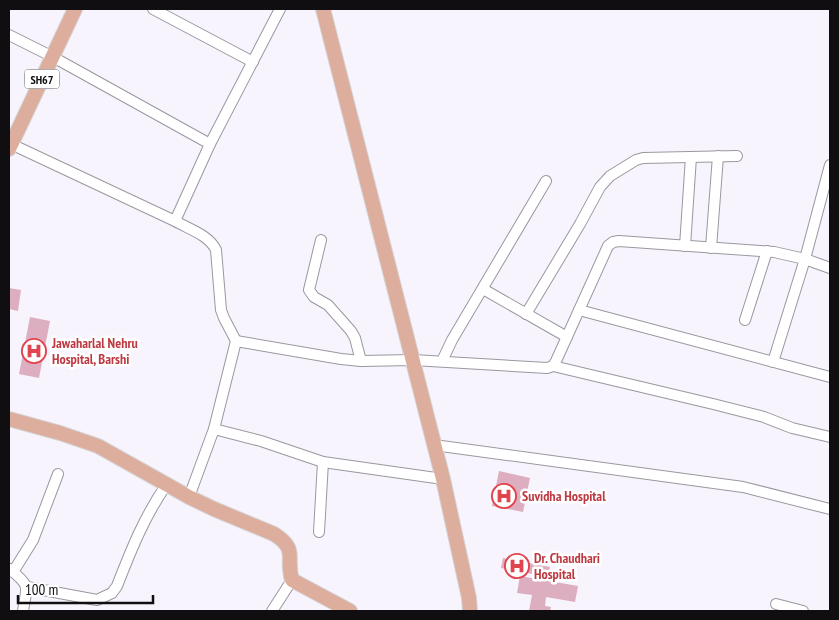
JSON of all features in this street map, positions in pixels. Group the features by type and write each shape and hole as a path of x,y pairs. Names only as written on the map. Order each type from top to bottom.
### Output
{"main road":[{"name":"SH67","path":"10,147 75,9"},
{"path":"323,9 443,479 470,611"},
{"path":"9,419 98,446 189,497 274,534 288,546 292,580 350,611"}],"street":[{"path":"153,9 252,62"},
{"path":"175,221 210,144 280,9"},
{"path":"9,34 210,144"},
{"path":"10,147 175,221 208,239 213,244 216,250 221,310 236,341 214,429 189,497"},
{"path":"711,248 718,156"},
{"path":"526,314 604,181 636,160 643,158 738,156"},
{"path":"684,246 690,157"},
{"path":"773,362 829,178 830,165"},
{"path":"442,361 452,340 546,181"},
{"path":"322,240 309,290 314,297 328,305 351,331 355,338 361,361"},
{"path":"553,366 608,246 613,242 767,251 805,259 830,268"},
{"path":"745,320 767,251"},
{"path":"483,289 567,337"},
{"path":"579,310 830,377"},
{"path":"236,341 361,361 413,360 547,368 553,366 764,417 792,428 830,437"},
{"path":"214,429 261,441 323,462 443,479"},
{"path":"434,445 743,487 830,509"},
{"path":"318,532 323,462"},
{"path":"23,611 27,588 26,582 11,570 33,540 58,474"},
{"path":"27,588 97,600 112,594 151,507 167,484"},
{"path":"272,611 292,580"},
{"path":"776,604 796,610"}],"building":[{"path":"9,288 21,290 18,311 9,309"},
{"path":"30,317 50,321 39,378 19,374"},
{"path":"499,471 530,478 523,512 492,506"},
{"path":"503,558 550,567 548,577 501,568"},
{"path":"520,576 578,586 575,602 546,597 545,606 551,607 550,611 529,611 532,595 517,593"}],"place":[{"name":"Jawaharlal Nehru Hospital, Barshi","path":"34,351"},
{"name":"Suvidha Hospital","path":"504,496"},
{"name":"Dr. Chaudhari Hospital","path":"517,566"}]}
